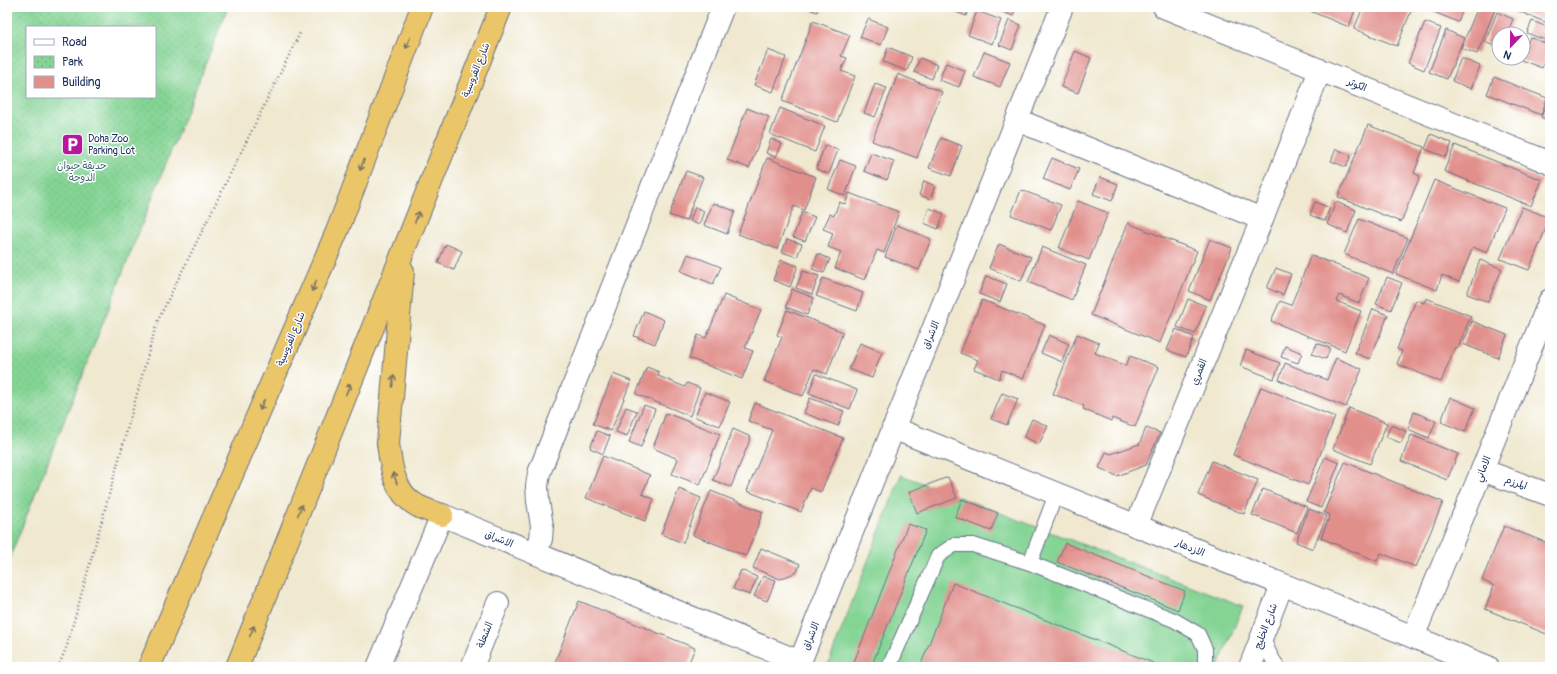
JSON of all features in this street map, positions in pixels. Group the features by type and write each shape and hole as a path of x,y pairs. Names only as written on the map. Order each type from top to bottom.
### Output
{"highway":[{"name":"شارع الفروسية","path":"149,667 338,229 422,7"},
{"name":"شارع الفروسية","path":"237,667 501,7"},
{"path":"405,248 388,443 390,461 394,477 401,492 409,501 419,507 442,515"}],"street":[{"path":"535,554 541,539 542,526 537,486 540,473 723,7"},
{"name":"الاشراق","path":"442,515 799,665 1062,7"},
{"name":"الكوثر","path":"1164,7 1550,163"},
{"name":"القمري","path":"1136,526 1262,219 1320,70"},
{"path":"1017,120 1262,219"},
{"name":"الاماني","path":"1413,637 1550,300"},
{"name":"الازدهار","path":"893,428 1488,667"},
{"name":"المرزم","path":"1482,470 1550,496"},
{"path":"385,664 442,515"},
{"name":"شارع الخليج","path":"1250,667 1282,585"},
{"name":"الشعلة","path":"472,667 498,604"}],"lane":[{"path":"1030,563 1056,494"},
{"path":"889,667 938,556 954,545 974,545 1030,563 1180,623 1198,634 1205,649 1205,667"},
{"path":"1263,635 1266,648 1278,667"}],"path":[{"path":"58,667 67,646 158,322 301,31"}],"green space":[{"name":"حديقة حيوان الدوحة","path":"7,7 228,7 7,565"},
{"path":"901,475 1243,606 1218,667 827,667"}],"building":[{"path":"804,7 819,7 817,12"},
{"path":"943,7 969,7 966,16"},
{"path":"990,7 1016,7 1013,16"},
{"path":"1312,7 1356,7 1349,27 1310,11"},
{"path":"1363,7 1408,7 1412,9 1397,46 1354,29"},
{"path":"1422,7 1464,7 1458,22"},
{"path":"1478,7 1496,7 1477,54 1461,48"},
{"path":"1514,7 1550,7 1550,24 1513,9"},
{"path":"977,11 1001,20 992,44 968,35"},
{"path":"1497,12 1513,19 1510,26 1491,26"},
{"path":"868,19 888,27 881,45 860,37"},
{"path":"1009,20 1021,25 1012,50 999,45"},
{"path":"813,21 850,35 841,56 847,58 841,71 855,76 837,122 782,101"},
{"path":"1532,21 1550,28 1550,42 1531,35 1530,26"},
{"path":"1425,22 1441,28 1424,70 1408,63"},
{"path":"1491,27 1491,45 1485,42"},
{"path":"1446,30 1464,38 1447,79 1429,72"},
{"path":"1531,37 1550,45 1550,62 1545,60 1542,68 1531,64"},
{"path":"888,47 912,57 907,71 883,62"},
{"path":"768,50 786,57 773,92 754,85"},
{"path":"1075,51 1091,58 1078,93 1061,87"},
{"path":"984,52 1010,62 1000,87 974,77"},
{"path":"920,58 937,65 932,79 914,72"},
{"path":"1461,58 1480,66 1471,89 1452,81"},
{"path":"946,63 965,71 959,87 939,80"},
{"path":"898,74 942,92 917,158 872,141"},
{"path":"1494,77 1547,98 1541,115 1487,94"},
{"path":"875,84 887,88 875,117 864,113"},
{"path":"1550,96 1550,121 1541,117"},
{"path":"747,108 769,117 749,168 727,160"},
{"path":"780,108 825,126 815,152 770,134"},
{"path":"1368,125 1424,147 1414,173 1420,176 1401,222 1338,197"},
{"path":"1431,134 1452,143 1446,157 1425,149"},
{"path":"941,138 962,146 951,176 929,168"},
{"path":"771,139 782,144 776,157 766,153"},
{"path":"825,145 838,150 829,174 816,169"},
{"path":"1455,145 1542,180 1531,206 1444,171"},
{"path":"1336,149 1351,155 1346,167 1331,161"},
{"path":"871,153 894,161 887,180 864,171"},
{"path":"767,158 816,177 804,210 794,206 777,249 738,234"},
{"path":"1052,158 1079,169 1070,190 1043,179"},
{"path":"840,160 856,166 845,196 828,189"},
{"path":"686,171 703,177 686,221 669,215"},
{"path":"1100,177 1118,184 1112,201 1093,194"},
{"path":"1434,180 1505,208 1487,253 1473,247 1459,282 1442,275 1437,290 1396,274"},
{"path":"924,181 935,186 930,199 919,195"},
{"path":"1021,190 1061,205 1051,230 1011,215"},
{"path":"849,193 899,212 884,253 877,250 865,280 835,268 841,252 828,247 833,233 823,229 830,214 834,216 839,202 845,204"},
{"path":"1078,201 1108,213 1089,260 1059,248"},
{"path":"1315,202 1330,208 1325,221 1310,215"},
{"path":"1336,202 1356,210 1347,233 1327,224"},
{"path":"713,203 735,211 727,234 704,225"},
{"path":"695,207 704,211 699,225 690,221"},
{"path":"1522,207 1550,218 1529,270 1500,259"},
{"path":"929,208 944,214 938,229 924,223"},
{"path":"802,212 815,217 805,241 793,237"},
{"path":"1359,219 1408,238 1393,274 1344,254"},
{"path":"1128,223 1197,251 1160,343 1091,315"},
{"path":"897,225 931,239 919,270 885,257"},
{"path":"787,239 802,244 797,257 782,252"},
{"path":"1210,239 1232,248 1210,300 1189,291"},
{"path":"446,244 462,251 454,270 438,263"},
{"path":"999,244 1031,257 1021,281 989,268"},
{"path":"1042,247 1086,265 1072,300 1028,282"},
{"path":"688,254 721,267 713,284 681,271"},
{"path":"818,254 830,259 824,273 812,269"},
{"path":"1311,255 1369,278 1359,303 1339,295 1336,301 1361,311 1345,351 1271,321 1280,301 1291,305"},
{"path":"781,260 798,266 790,287 773,280"},
{"path":"1480,260 1502,269 1488,302 1467,294"},
{"path":"1276,268 1291,274 1283,295 1267,288"},
{"path":"803,271 819,276 812,294 796,288"},
{"path":"986,276 1007,284 1000,302 979,294"},
{"path":"1387,277 1402,283 1391,310 1376,304"},
{"path":"823,278 863,293 857,311 816,296"},
{"path":"792,289 814,298 807,315 786,307"},
{"path":"724,295 761,310 745,348 753,351 742,379 689,358 698,335 706,338"},
{"path":"1426,298 1471,316 1458,348 1455,347 1441,382 1397,364 1402,351 1397,349 1416,300 1424,303"},
{"path":"1188,299 1206,306 1195,334 1177,327"},
{"path":"982,300 1045,325 1023,379 1002,370 999,379 974,369 978,360 960,353"},
{"path":"1373,309 1388,315 1370,359 1355,353"},
{"path":"787,310 843,332 827,374 814,369 803,396 764,381 782,337 777,335"},
{"path":"644,311 664,320 655,344 634,336"},
{"path":"1472,321 1507,335 1498,358 1463,344"},
{"path":"1176,329 1194,337 1186,357 1167,350"},
{"path":"1077,334 1099,343 1095,353 1126,366 1130,356 1159,367 1135,427 1112,418 1111,421 1083,409 1084,406 1053,394"},
{"path":"1049,335 1069,344 1062,362 1041,353"},
{"path":"860,343 882,352 872,378 849,369"},
{"path":"1317,343 1330,348 1326,359 1312,354"},
{"path":"1285,346 1302,353 1298,363 1281,357"},
{"path":"1246,350 1280,363 1274,379 1240,366"},
{"path":"1336,358 1362,369 1346,407 1279,380 1285,363 1327,380"},
{"path":"647,367 659,372 658,376 685,387 687,383 700,388 690,416 636,394"},
{"path":"613,374 631,381 611,431 593,424"},
{"path":"816,374 857,390 850,409 809,393"},
{"path":"1261,387 1335,417 1308,485 1233,455"},
{"path":"705,392 730,402 720,426 695,417"},
{"path":"1002,393 1018,399 1007,425 991,419"},
{"path":"1450,397 1475,408 1465,432 1441,422"},
{"path":"810,398 844,411 838,426 804,413"},
{"path":"755,403 843,438 821,492 811,488 801,512 747,491 772,430 748,421"},
{"path":"644,405 655,409 641,447 629,442"},
{"path":"626,407 637,411 627,436 616,432"},
{"path":"1349,408 1387,423 1370,464 1333,449"},
{"path":"1414,412 1436,421 1429,438 1408,429"},
{"path":"666,413 720,434 700,485 672,474 678,459 653,448"},
{"path":"1032,419 1048,426 1039,444 1024,437"},
{"path":"1391,425 1406,431 1401,443 1386,437"},
{"path":"1146,428 1160,433 1146,465 1117,476 1099,468 1106,452 1111,454 1139,445"},
{"path":"733,429 751,437 731,487 713,480"},
{"path":"597,431 610,436 603,454 590,448"},
{"path":"1411,435 1458,454 1447,480 1401,461"},
{"path":"603,456 650,475 642,494 654,499 645,521 586,498"},
{"path":"1325,457 1339,463 1321,508 1306,502"},
{"path":"1212,461 1258,480 1244,514 1198,495"},
{"path":"1345,462 1443,502 1416,567 1381,553 1377,561 1321,538 1330,515 1324,512"},
{"path":"948,477 957,498 917,513 909,492"},
{"path":"679,489 701,498 683,543 661,534"},
{"path":"1263,489 1307,507 1297,533 1252,515"},
{"path":"711,491 763,512 746,556 693,535"},
{"path":"962,499 998,513 991,531 955,517"},
{"path":"1309,509 1327,516 1313,549 1296,542"},
{"path":"908,524 926,530 871,667 852,667"},
{"path":"1504,526 1550,544 1549,635 1485,609 1494,586 1482,580"},
{"path":"1065,543 1185,591 1178,610 1057,562"},
{"path":"761,548 800,564 797,572 780,579 753,568"},
{"path":"741,570 757,577 750,595 733,589"},
{"path":"763,576 776,580 767,601 754,596"},
{"path":"953,583 1153,663 1151,667 920,667"},
{"path":"579,601 695,648 687,667 553,667"}],"place":[{"name":"Doha Zoo Parking Lot","path":"73,145"}]}
